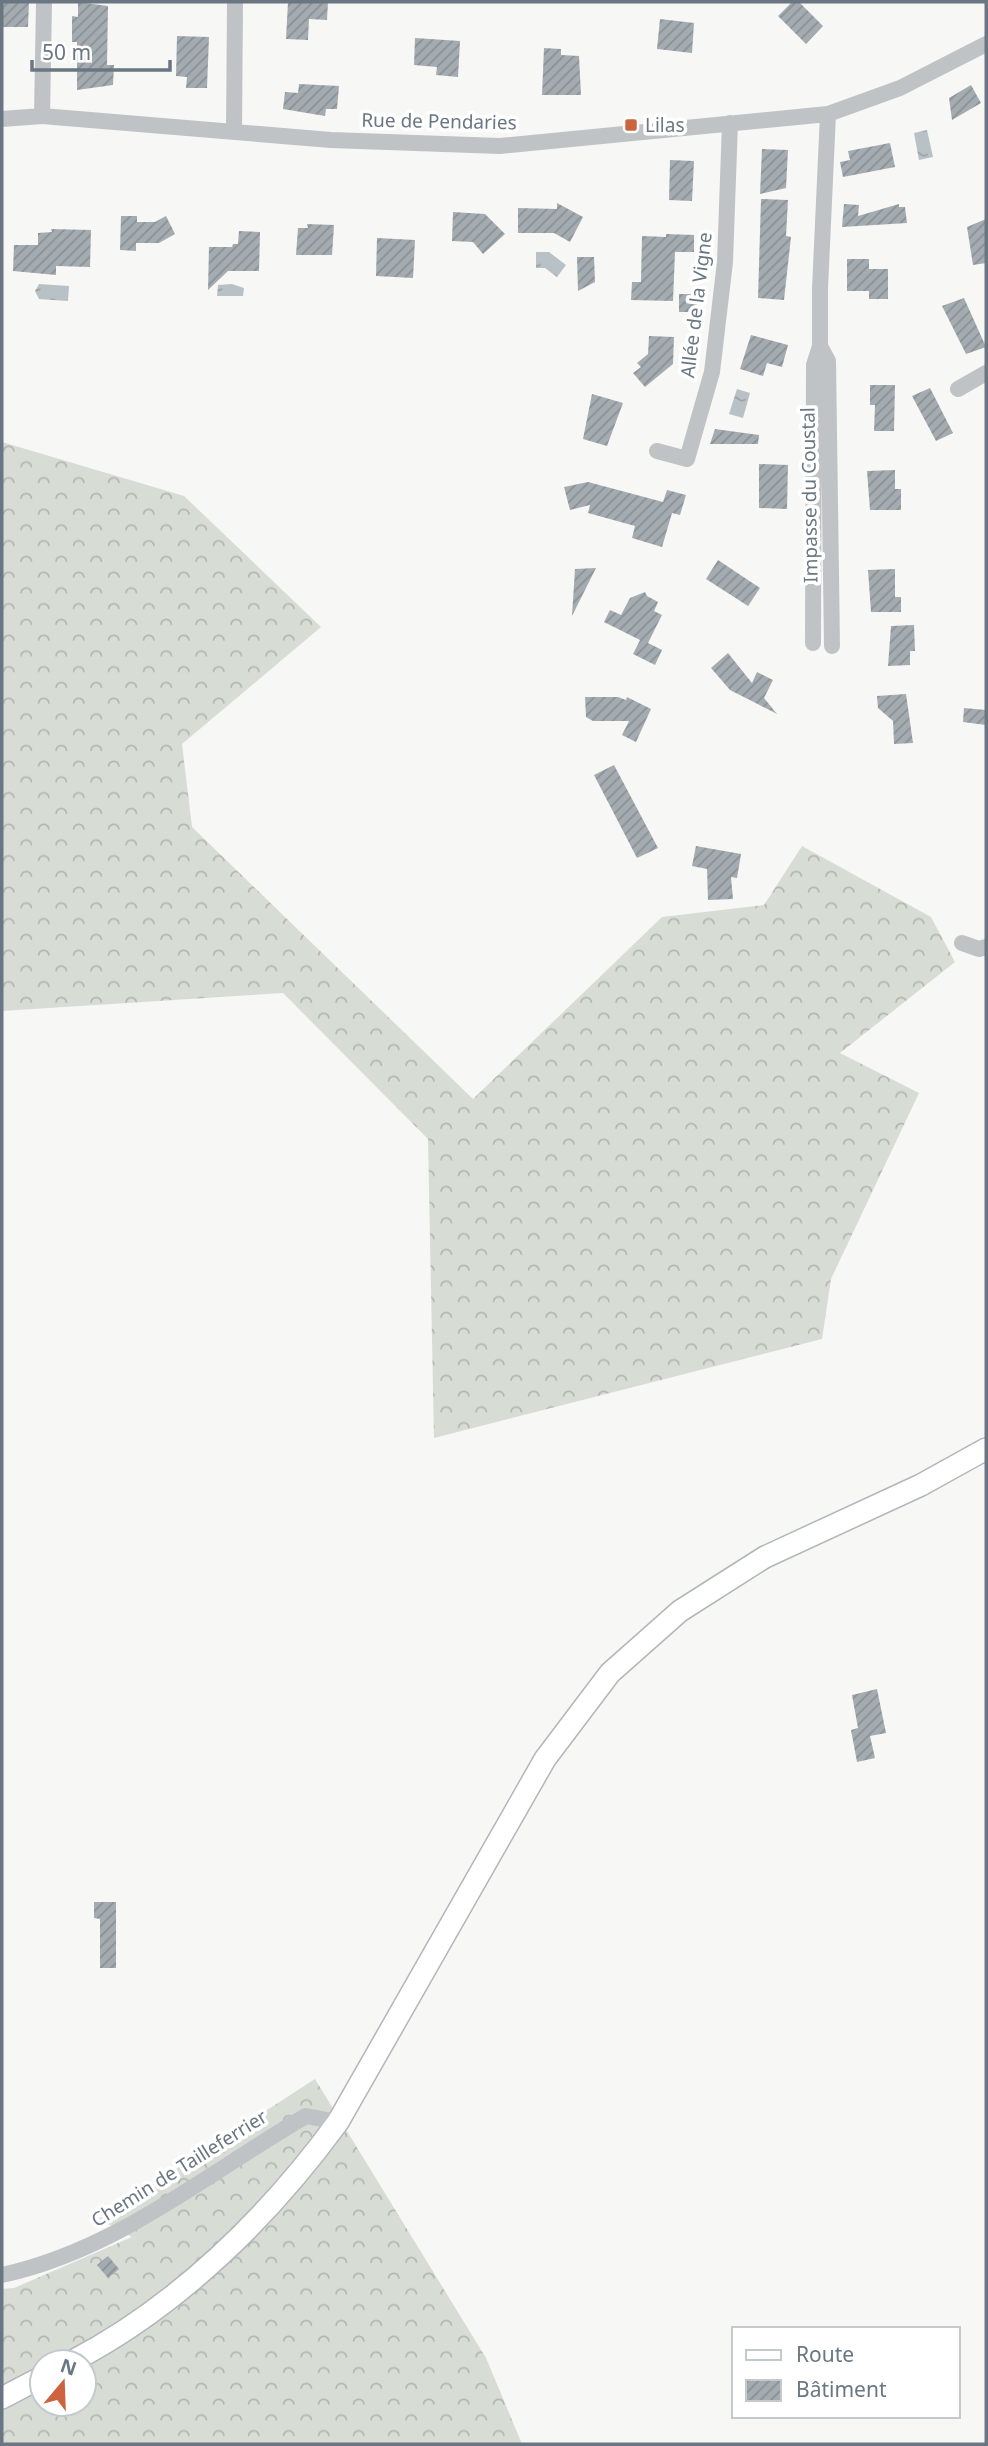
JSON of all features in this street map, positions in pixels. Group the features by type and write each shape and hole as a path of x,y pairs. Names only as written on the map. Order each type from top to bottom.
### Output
{"main road":[{"path":"98,2348 191,2281 280,2195 338,2122 545,1759 610,1673 680,1611 765,1557 921,1485 986,1449"},
{"path":"2,2398 28,2384"}],"street":[{"path":"42,116 44,2"},
{"path":"234,131 235,2"},
{"name":"Rue de Pendaries","path":"2,119 42,116 331,140 500,146 828,114 900,88 986,44"},
{"name":"Impasse du Coustal","path":"813,643 814,365 820,346 828,114"},
{"name":"Allée de la Vigne","path":"657,451 687,459 712,372 725,262 730,123"},
{"name":"Impasse du Coustal","path":"820,346 828,361 832,646"},
{"path":"958,389 986,373"},
{"path":"962,943 986,947"},
{"name":"Chemin de Tailleferrier","path":"2,2275 43,2266 94,2246 306,2116 338,2122"}],"green space":[{"path":"2,442 184,496 321,627 182,744 192,827 473,1099 662,917 764,905 802,846 931,917 955,962 840,1053 919,1093 831,1279 822,1339 434,1438 428,1139 283,993 2,1011"},
{"path":"315,2079 486,2358 522,2444 2,2444 2,2289 14,2288 132,2237 99,2219"}],"water":[{"path":"927,130 933,157 919,160 914,133"},
{"path":"536,252 549,252 566,265 557,277 545,268 536,268"},
{"path":"39,284 69,286 68,301 39,299 35,291"},
{"path":"232,284 244,288 243,296 217,296 218,285"},
{"path":"737,389 750,393 743,418 729,414"}],"building":[{"path":"2,2 29,2 28,27 2,27"},
{"path":"78,2 108,6 107,65 114,65 113,85 77,90 77,42 72,42 72,16 78,17"},
{"path":"288,2 328,2 327,20 309,19 308,40 286,39"},
{"path":"792,2 799,2 823,26 806,44 778,16"},
{"path":"660,19 694,23 692,53 657,49"},
{"path":"177,36 209,37 207,88 186,88 187,77 176,76"},
{"path":"415,38 460,41 458,77 436,75 437,67 414,65"},
{"path":"544,48 561,49 561,55 579,56 581,95 542,95"},
{"path":"299,84 339,86 337,109 326,109 325,116 283,109 285,92 298,93"},
{"path":"971,85 981,103 952,120 949,98"},
{"path":"890,143 895,167 843,177 840,162 850,160 848,151"},
{"path":"762,149 788,150 786,188 760,194"},
{"path":"670,160 694,161 692,201 669,200"},
{"path":"761,199 788,200 786,236 791,237 784,300 758,298"},
{"path":"557,203 583,217 570,242 554,233 518,233 518,208 557,209"},
{"path":"844,204 859,205 858,216 899,204 899,207 905,207 907,223 842,227"},
{"path":"453,212 485,214 505,234 483,254 473,242 452,241"},
{"path":"121,216 137,216 137,222 155,222 166,216 175,234 159,243 136,243 136,251 120,250"},
{"path":"986,219 986,263 973,265 967,227"},
{"path":"307,224 334,225 332,255 296,255 298,228 308,228"},
{"path":"51,229 91,230 90,267 56,266 56,275 13,271 14,245 38,245 38,233 52,232"},
{"path":"239,231 260,232 259,271 228,271 208,290 209,247 232,247 233,244 238,244"},
{"path":"666,234 694,235 694,252 675,252 673,301 631,300 632,282 641,282 642,236 666,237"},
{"path":"377,238 415,240 413,278 376,276"},
{"path":"577,257 594,257 595,282 578,291"},
{"path":"847,259 869,259 869,269 888,269 888,299 869,299 869,291 847,291"},
{"path":"679,294 698,294 697,312 679,312"},
{"path":"964,298 986,347 966,354 942,306"},
{"path":"751,335 788,345 782,367 767,363 763,376 740,369"},
{"path":"649,336 674,337 673,364 645,387 633,373 641,367 637,363 648,354"},
{"path":"870,385 895,385 894,431 874,431 875,405 870,405"},
{"path":"930,388 953,433 936,441 912,396"},
{"path":"592,394 623,403 607,446 583,439"},
{"path":"715,429 759,435 758,444 710,444"},
{"path":"759,464 788,465 787,509 759,508"},
{"path":"895,470 895,489 901,489 901,510 870,510 867,471"},
{"path":"588,482 663,502 667,490 686,495 680,515 672,513 662,547 632,538 635,526 588,513 590,505 570,510 564,487"},
{"path":"718,560 760,588 748,606 706,579"},
{"path":"596,568 572,616 575,569"},
{"path":"895,569 895,597 901,597 901,612 871,612 868,570"},
{"path":"645,592 658,602 654,611 662,615 648,643 662,650 655,665 633,654 640,640 604,622 610,610 621,615 630,598"},
{"path":"914,625 915,651 910,651 910,665 888,666 891,626"},
{"path":"728,653 752,683 757,672 773,680 764,698 777,714 730,690 711,668"},
{"path":"906,694 913,743 894,744 893,721 878,708 877,696"},
{"path":"585,697 618,697 626,700 627,697 651,709 636,742 622,735 629,721 593,721 586,717"},
{"path":"964,708 986,710 986,725 963,722"},
{"path":"614,765 658,848 637,858 594,775"},
{"path":"696,846 741,854 737,878 731,877 733,899 708,900 707,869 692,866"},
{"path":"877,1689 886,1733 870,1736 875,1758 857,1762 851,1730 858,1728 852,1695"},
{"path":"94,1902 116,1902 116,1968 100,1968 100,1919 94,1918"},
{"path":"108,2256 119,2269 108,2278 97,2265"}],"place":[{"name":"Lilas","path":"631,125"}]}
